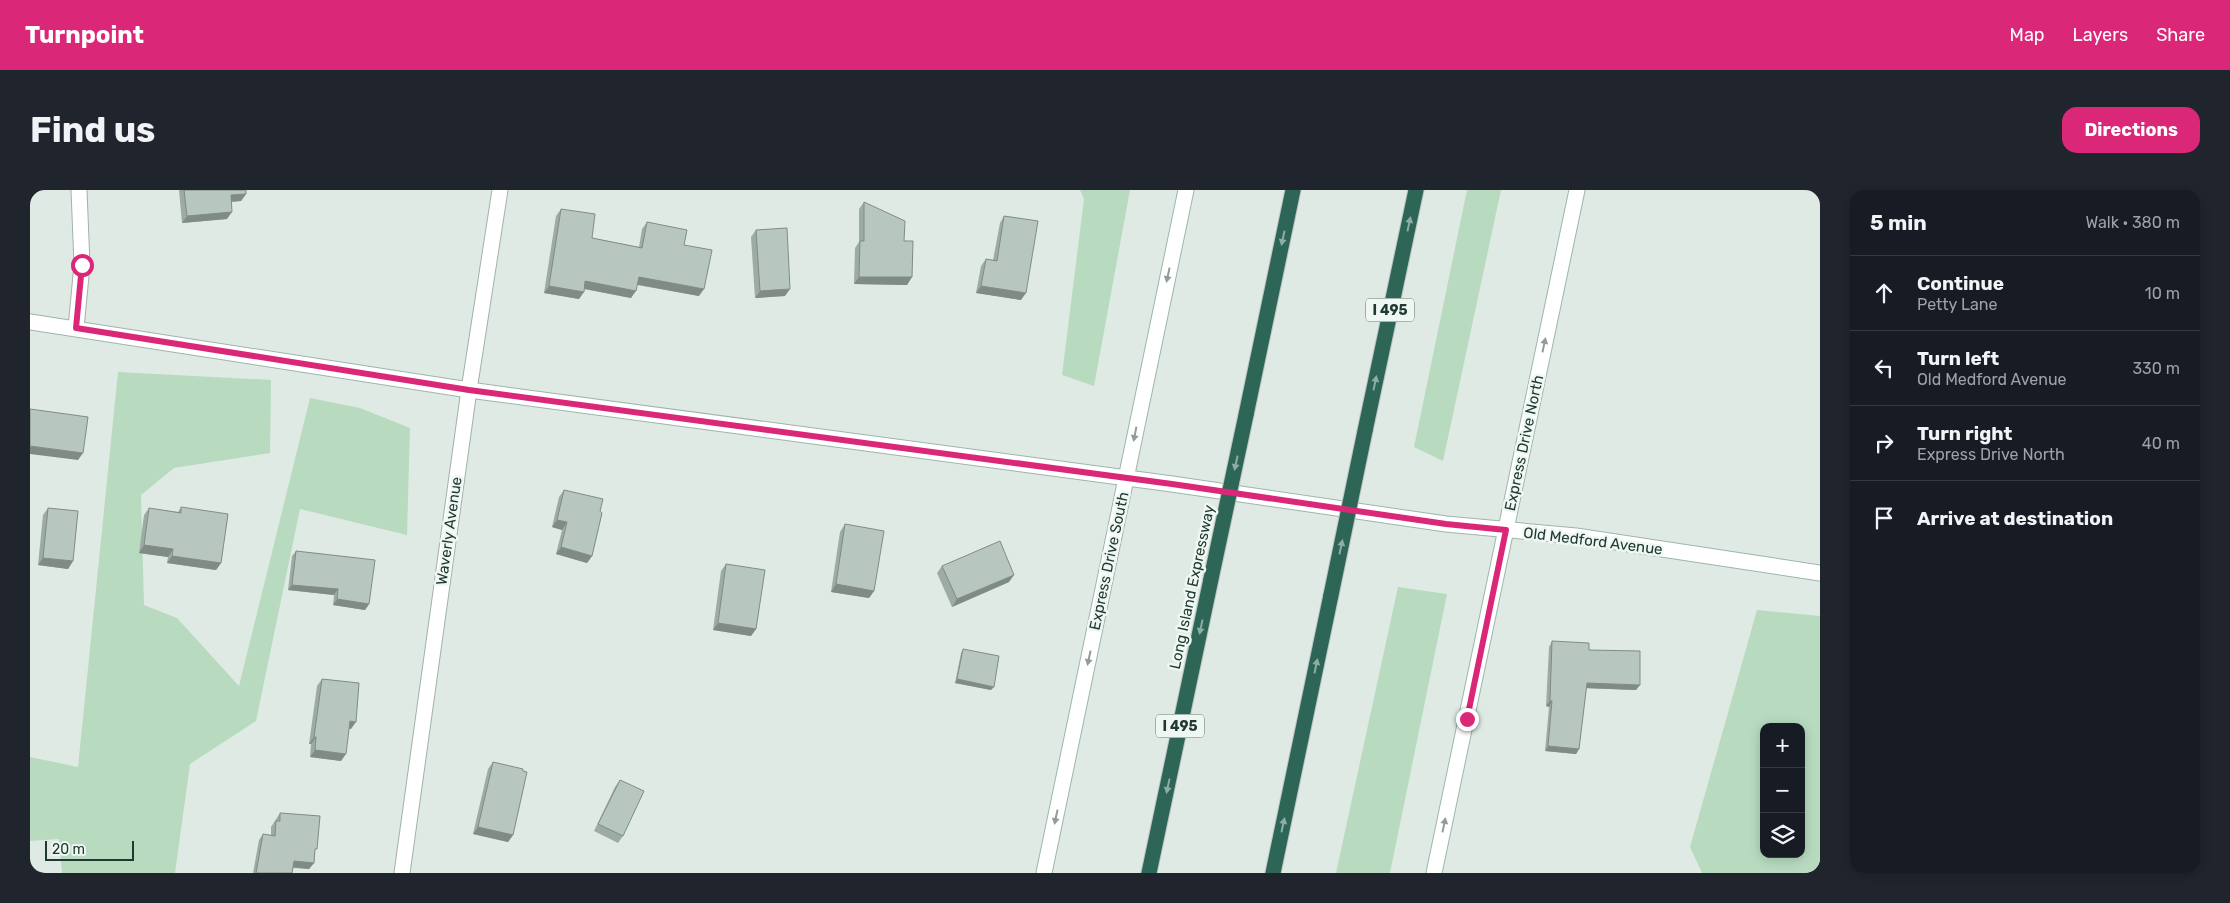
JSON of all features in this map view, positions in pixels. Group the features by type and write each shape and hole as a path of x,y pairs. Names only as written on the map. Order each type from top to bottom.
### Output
{"highway":[{"name":"Long Island Expressway","path":"1149,873 1293,190"},
{"name":"I 495","path":"1272,873 1416,190"}],"street":[{"path":"76,328 82,265 79,190"},
{"name":"Waverly Avenue","path":"402,873 469,390 500,190"},
{"name":"Express Drive South","path":"1044,873 1186,190"},
{"name":"Express Drive North","path":"1434,873 1577,190"},
{"name":"Old Medford Avenue","path":"30,322 469,390 1126,478 1446,524 1576,536 1820,573"}],"green space":[{"path":"1080,190 1130,190 1094,386 1062,375 1084,199"},
{"path":"1467,190 1501,190 1443,461 1414,447"},
{"path":"118,372 271,380 270,453 174,468 141,495 144,605 177,618 239,686 310,398 360,408 410,428 407,535 300,509 256,721 190,764 175,873 62,873 59,839 30,841 30,757 78,767"},
{"path":"1398,587 1447,594 1390,873 1336,873"},
{"path":"1757,610 1820,616 1820,873 1702,873 1690,847"}],"building":[{"path":"184,190 246,190 246,194 231,195 232,212 187,216"},
{"path":"864,202 905,221 904,241 913,241 912,277 859,277 860,241 864,241"},
{"path":"561,209 595,214 592,238 642,248 647,222 687,230 684,245 712,250 704,289 639,277 636,291 585,281 584,292 549,286"},
{"path":"1004,216 1038,221 1026,293 981,286 986,259 997,261"},
{"path":"787,228 790,289 760,291 756,230"},
{"path":"30,409 88,417 83,453 30,446"},
{"path":"564,490 603,499 600,511 602,513 592,556 561,547 567,522 557,520"},
{"path":"181,507 228,514 221,563 172,556 173,549 144,545 149,508 181,513"},
{"path":"48,508 78,511 73,561 43,558"},
{"path":"845,524 884,531 874,591 836,584"},
{"path":"1000,541 1014,575 957,599 942,566"},
{"path":"296,551 375,560 369,604 337,599 338,589 292,585"},
{"path":"726,564 765,570 756,629 718,623"},
{"path":"1552,641 1589,643 1589,650 1640,651 1640,685 1587,683 1579,749 1548,746 1552,701 1550,701"},
{"path":"963,649 999,656 994,687 957,679"},
{"path":"322,679 359,683 356,722 350,721 346,754 315,750 316,737 314,737"},
{"path":"493,762 523,769 523,771 527,772 513,835 478,827"},
{"path":"620,780 644,791 623,836 598,824"},
{"path":"280,813 320,816 314,863 294,861 292,873 256,873 263,834 275,836 276,821 280,821"}],"route":[{"path":"82,265 81,295 76,328 469,390 1172,484 1446,524 1506,530 1467,719"}]}
